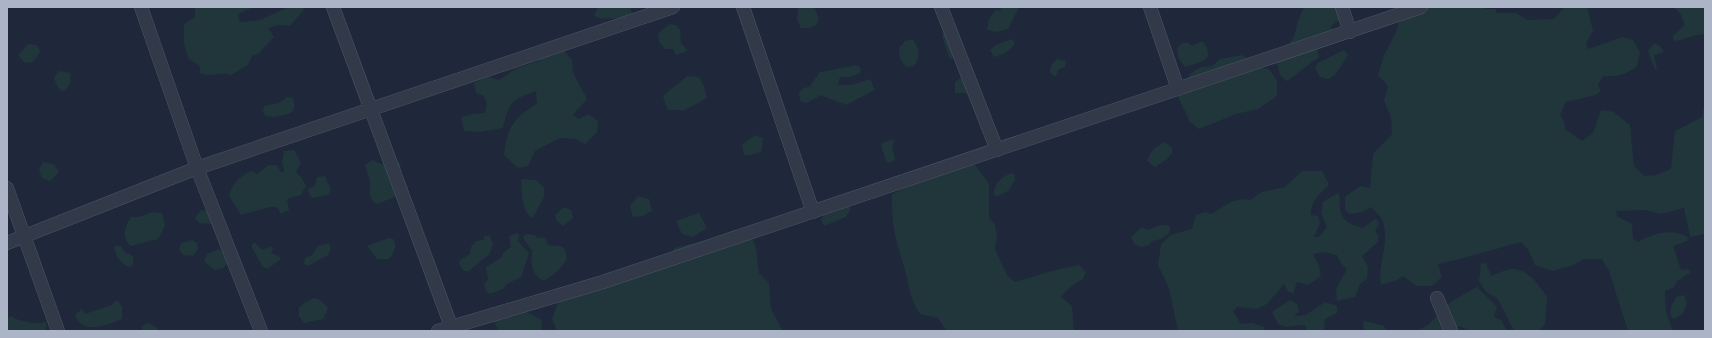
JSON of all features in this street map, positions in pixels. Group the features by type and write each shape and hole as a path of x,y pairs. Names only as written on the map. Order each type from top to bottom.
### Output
{"street":[{"path":"141,7 197,168 261,331"},
{"path":"333,7 451,326"},
{"path":"7,243 197,168 370,108 673,7"},
{"path":"743,7 813,212"},
{"path":"941,7 997,150"},
{"path":"1150,7 1178,89"},
{"path":"1342,7 1350,32"},
{"path":"438,331 603,282 1422,7"},
{"path":"7,188 58,331"},
{"path":"1437,298 1451,331"}],"green space":[{"path":"195,7 254,7 238,14 240,22 260,20 289,7 304,7 303,11 290,26 278,25 268,28 274,37 259,53 252,56 248,65 231,75 208,75 200,73 200,66 189,59 184,44 184,24 195,17"},
{"path":"598,7 630,7 632,14 624,20 616,18 598,18 594,16"},
{"path":"798,7 814,7 819,18 816,25 809,28 801,28 797,20"},
{"path":"1000,7 1019,7 1008,29 996,32 987,30 989,19 995,10 1001,11"},
{"path":"1304,7 1346,7 1346,15 1331,26 1333,44 1316,47 1319,57 1287,81 1280,75 1276,60 1294,37 1298,21"},
{"path":"1410,7 1483,7 1486,9 1495,9 1497,13 1516,13 1527,20 1554,19 1565,7 1587,7 1593,31 1586,43 1588,49 1623,37 1633,40 1640,52 1637,66 1629,72 1621,75 1603,76 1598,85 1601,91 1596,95 1566,102 1560,115 1564,121 1565,129 1582,141 1593,133 1601,110 1614,112 1630,125 1634,166 1645,176 1656,175 1671,169 1675,131 1702,117 1705,100 1705,234 1690,237 1684,208 1661,214 1645,210 1616,211 1617,216 1632,224 1633,239 1638,242 1656,234 1669,232 1682,234 1688,237 1687,241 1673,246 1681,270 1688,269 1691,272 1677,281 1674,287 1665,291 1666,312 1673,331 1628,331 1609,271 1602,259 1584,259 1573,265 1552,271 1535,265 1528,249 1521,242 1438,264 1442,277 1432,286 1416,286 1403,276 1397,280 1381,285 1380,277 1385,238 1383,222 1371,207 1362,212 1350,214 1345,210 1345,197 1360,186 1370,188 1373,154 1392,134 1391,117 1384,101 1388,86 1378,75 1384,55 1396,32 1401,15"},
{"path":"1673,7 1705,7 1705,34 1674,41 1673,36 1685,25 1680,13"},
{"path":"669,24 676,25 680,30 681,43 687,50 685,52 676,55 673,49 665,49 659,42 658,34"},
{"path":"944,31 957,55 951,59 942,36"},
{"path":"913,39 918,49 918,59 914,66 906,67 900,59 899,48 905,41"},
{"path":"1012,39 1015,43 1009,50 994,57 990,50 996,45"},
{"path":"1202,41 1207,47 1208,56 1203,61 1185,67 1178,57 1177,48 1182,43 1188,43 1192,46"},
{"path":"1654,43 1660,46 1664,52 1654,55 1657,69 1655,70 1648,51"},
{"path":"28,44 37,45 40,51 38,56 31,63 24,62 18,55"},
{"path":"1344,50 1348,55 1335,75 1328,79 1320,77 1315,68 1318,63"},
{"path":"564,51 572,60 573,73 587,99 573,115 579,119 588,114 598,121 597,132 585,144 576,139 560,138 535,151 528,166 518,168 504,155 509,131 522,114 537,104 536,91 513,103 507,112 503,128 479,132 464,131 461,117 485,113 487,104 484,96 476,93 474,83 488,77 499,80 517,68 539,61 544,56"},
{"path":"1242,55 1258,67 1269,69 1277,81 1277,96 1258,109 1236,114 1199,129 1190,122 1177,95 1191,73 1201,67 1212,66 1220,59"},
{"path":"1057,59 1066,61 1065,67 1059,69 1055,77 1050,72 1051,66"},
{"path":"858,65 861,70 860,73 851,77 840,77 838,85 852,85 870,79 875,90 846,105 821,95 806,103 800,101 799,93 802,89 810,86 820,72"},
{"path":"59,71 71,73 70,83 66,90 61,91 54,78"},
{"path":"964,75 971,85 966,93 955,93 955,82"},
{"path":"687,76 699,77 707,98 685,110 668,110 663,97"},
{"path":"287,97 293,98 294,107 292,112 272,117 266,116 263,112 264,106 279,103"},
{"path":"755,135 763,138 761,152 744,155 742,145"},
{"path":"895,140 892,146 895,159 892,162 887,163 881,146 883,143"},
{"path":"1164,142 1172,147 1172,153 1166,160 1155,167 1147,161 1148,158 1153,150"},
{"path":"294,150 301,163 296,172 302,178 306,186 301,195 287,199 289,210 281,214 277,207 270,207 241,215 229,196 237,180 252,171 257,174 269,165 277,165 281,172 284,171 282,162 284,151"},
{"path":"968,159 976,166 989,184 989,217 995,225 997,238 995,249 1007,275 1015,282 1079,265 1086,272 1083,279 1070,287 1061,297 1072,306 1074,331 947,331 938,318 920,314 916,308 893,224 892,194"},
{"path":"372,160 381,164 395,160 401,164 400,171 408,189 400,195 377,204 374,202 370,195 370,179 365,165"},
{"path":"43,162 54,164 59,172 50,181 42,178 39,170"},
{"path":"1302,171 1322,171 1329,185 1316,198 1312,206 1311,215 1318,216 1320,223 1314,237 1319,237 1327,227 1321,213 1323,202 1338,193 1341,213 1345,220 1355,226 1363,228 1376,218 1379,224 1375,231 1378,235 1378,242 1362,256 1368,267 1367,279 1360,284 1355,297 1337,301 1336,289 1347,269 1340,262 1337,255 1323,252 1313,254 1319,266 1321,276 1308,285 1297,282 1293,294 1288,291 1284,284 1267,304 1257,309 1237,307 1233,311 1241,324 1252,323 1264,327 1263,331 1178,331 1169,288 1158,265 1161,244 1171,235 1192,229 1196,215 1205,212 1211,214 1231,202 1242,199 1250,200 1262,192 1285,187"},
{"path":"1014,173 1015,180 1008,191 998,196 994,195 997,183 1007,175"},
{"path":"325,176 331,190 328,195 312,198 308,189 315,186 317,177"},
{"path":"521,179 536,180 544,187 544,197 533,218 524,207"},
{"path":"638,196 649,199 652,211 643,216 633,217 630,206"},
{"path":"845,202 851,208 846,217 824,226 821,220 825,213"},
{"path":"214,207 212,224 199,223 195,218 201,210 207,211"},
{"path":"564,207 571,210 573,218 563,226 557,221 555,215"},
{"path":"152,212 162,213 165,226 158,239 131,246 126,239 125,232 131,217 139,217"},
{"path":"699,213 707,228 693,237 682,234 676,221"},
{"path":"1161,225 1170,226 1169,233 1161,239 1152,241 1149,245 1141,247 1134,244 1131,237 1142,227 1147,230"},
{"path":"736,229 751,235 756,248 759,273 769,283 771,309 783,331 557,331 552,319 558,302 582,280 610,281 629,266 651,270 667,268 674,248 707,240"},
{"path":"518,233 518,241 529,253 521,277 507,284 503,289 490,294 486,291 484,284 488,279 486,267 501,258 503,253 511,247 509,236"},
{"path":"526,234 535,235 537,238 545,237 548,245 561,246 565,250 567,259 558,271 544,281 534,272 532,251 523,238"},
{"path":"485,236 490,236 493,245 489,254 469,271 464,271 459,264 460,260 470,254 471,247 476,241 483,240"},
{"path":"389,238 393,239 395,245 394,252 389,259 377,259 367,246"},
{"path":"192,240 197,243 198,249 194,255 183,255 179,249 181,243"},
{"path":"255,242 262,250 272,246 273,249 271,253 280,257 280,260 267,269 263,267 251,246"},
{"path":"329,243 331,249 328,255 308,266 304,264 305,258 312,255 318,246"},
{"path":"116,246 121,246 126,253 130,254 134,258 133,264 130,267 119,260 114,248"},
{"path":"219,249 226,254 229,262 223,268 215,270 204,262 207,254"},
{"path":"1486,263 1491,276 1507,270 1518,270 1528,275 1541,288 1547,297 1545,324 1539,331 1514,331 1498,299 1486,292 1479,281 1481,264"},
{"path":"1477,287 1497,307 1494,317 1501,320 1507,331 1471,331 1459,326 1455,331 1416,331 1428,325 1452,301"},
{"path":"1684,295 1687,303 1683,313 1675,319 1672,318 1670,310 1676,297"},
{"path":"314,298 320,300 328,308 323,319 304,323 299,316 299,308 304,303"},
{"path":"1290,300 1297,304 1299,311 1294,316 1306,315 1325,302 1337,306 1337,313 1325,319 1324,331 1307,331 1305,325 1286,327 1278,324 1272,312"},
{"path":"115,301 118,301 122,307 122,319 109,324 89,327 83,325 75,315 82,309 85,314 112,305"},
{"path":"523,310 542,320 541,331 498,330 494,321 501,314"},
{"path":"11,316 28,322 46,322 47,328 43,331 7,331 7,318"},
{"path":"1363,321 1383,325 1387,331 1364,331"},
{"path":"148,323 157,328 157,331 142,331 142,326"}]}
